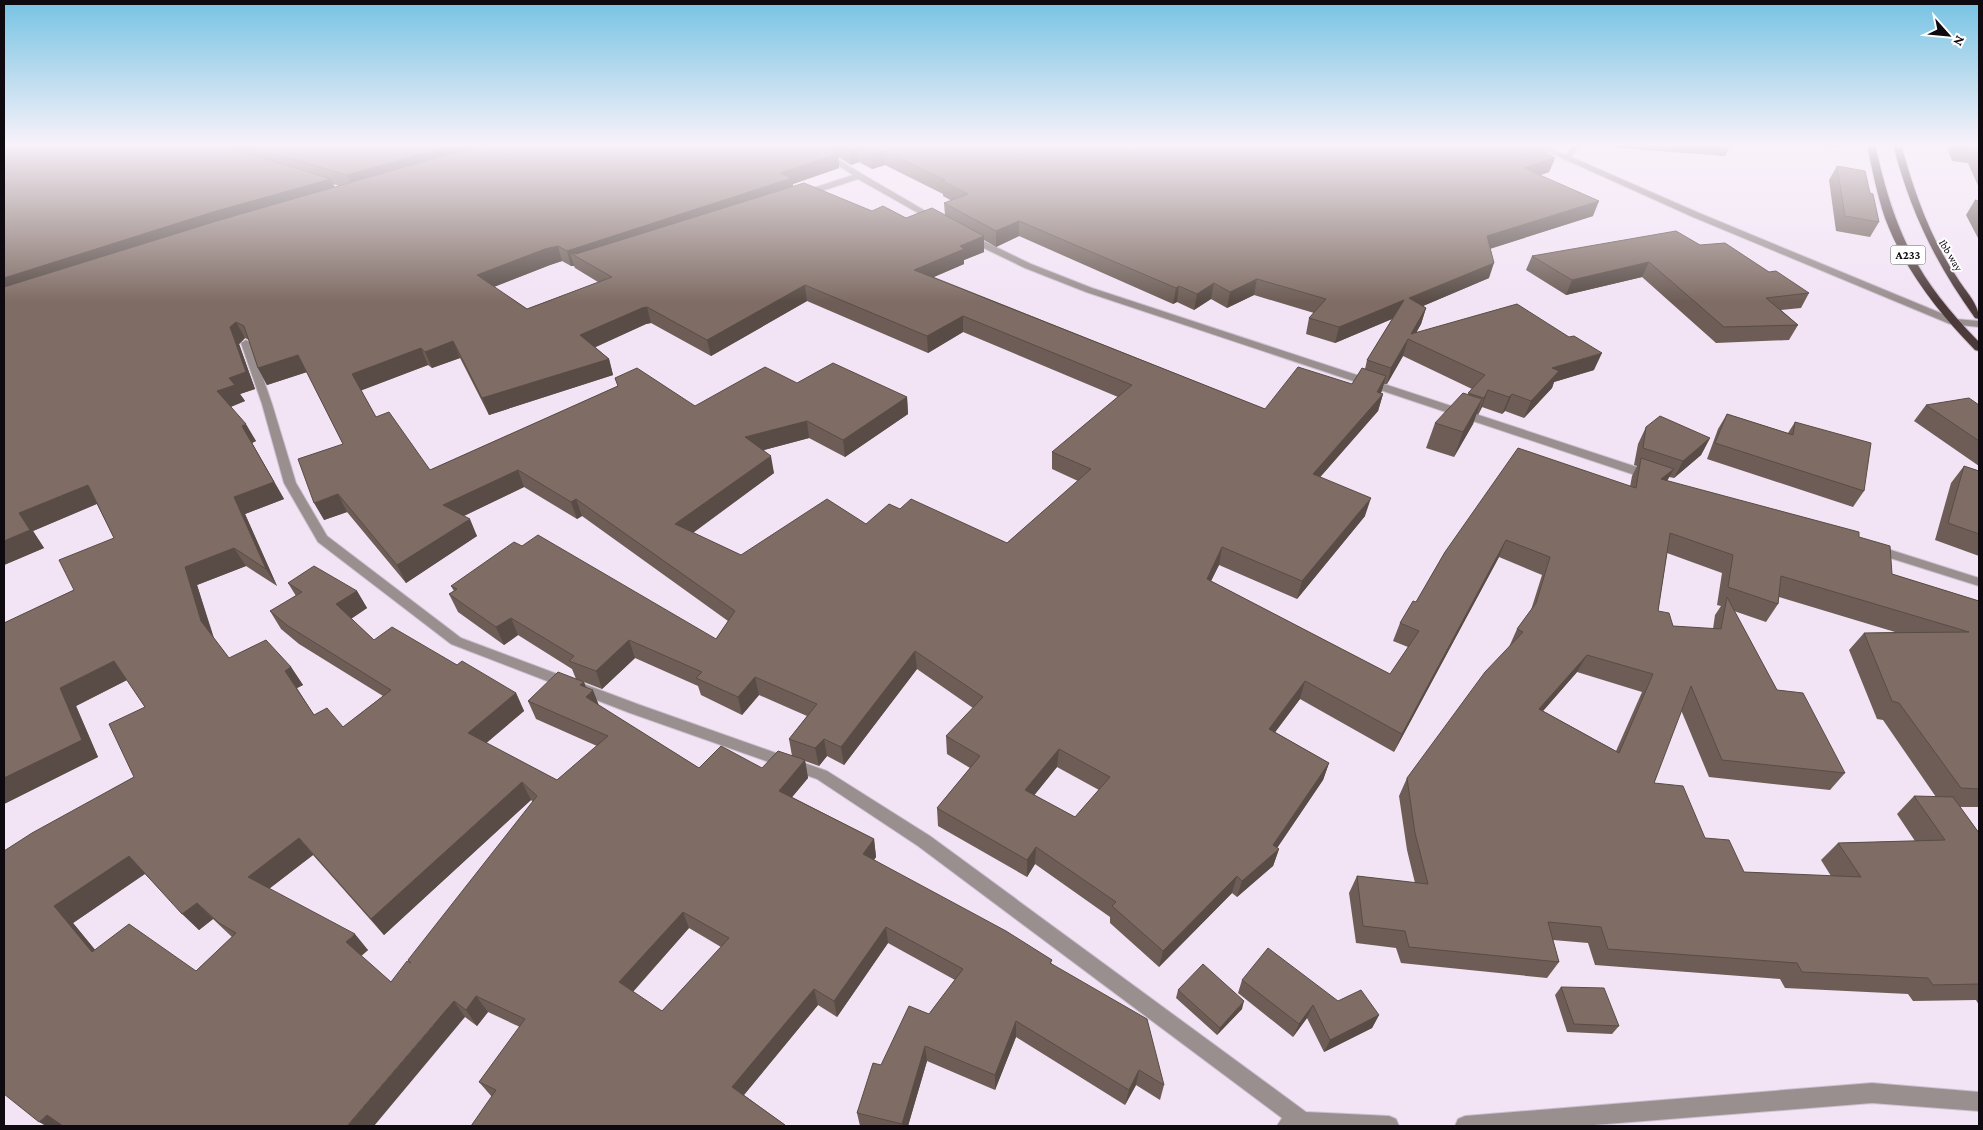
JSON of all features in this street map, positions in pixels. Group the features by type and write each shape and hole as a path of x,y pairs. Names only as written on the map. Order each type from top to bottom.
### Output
{"highway":[{"name":"A233","path":"1883,197 1898,239 1924,285 1953,322 1979,348"},
{"name":"Ibb way","path":"1912,197 1929,241 1958,288 1979,316"}],"street":[{"path":"896,197 947,225"},
{"path":"1655,197 1953,322 1979,324"},
{"path":"962,234 1000,255 1090,288 1434,406 1658,479"},
{"path":"246,343 267,404 290,483 322,539 456,642 635,709 822,775 924,841 1295,1124 1389,1126"},
{"path":"1864,545 1979,582"},
{"path":"1465,1126 1872,1093 1979,1102"}],"building":[{"path":"4,197 268,197 213,212 4,278"},
{"path":"301,197 734,197 567,251 558,246 545,249 477,275 527,309 612,277 570,253 576,254 760,197 837,197 872,211 883,206 906,218 932,208 984,236 960,246 964,249 914,270 1265,409 1298,367 1352,384 1362,368 1386,376 1377,392 1383,394 1313,474 1371,498 1302,581 1222,547 1207,579 1390,674 1419,631 1400,623 1413,601 1416,602 1445,552 1518,448 1636,488 1641,458 1674,469 1661,479 1859,532 1859,537 1890,546 1892,574 1979,601 1979,789 1961,788 1899,703 1892,701 1864,633 1969,632 1781,576 1778,604 1728,587 1733,555 1670,533 1658,611 1669,613 1673,626 1721,629 1727,597 1777,690 1803,693 1845,773 1722,760 1691,686 1654,783 1683,786 1705,838 1729,840 1744,872 1861,877 1838,843 1945,840 1914,796 1953,797 1979,833 1979,984 1933,985 1928,978 1802,972 1797,963 1608,949 1601,927 1548,922 1559,962 1409,947 1405,931 1363,926 1357,876 1428,884 1415,833 1407,778 1485,672 1523,632 1517,629 1536,603 1550,557 1506,540 1402,734 1305,681 1269,729 1329,763 1273,845 1279,849 1242,881 1237,876 1163,951 1112,906 1116,902 1036,847 1027,860 937,808 980,756 946,736 983,697 915,651 841,747 824,739 815,748 789,739 817,704 755,677 738,697 696,678 702,672 629,640 596,671 569,661 574,656 511,618 496,627 449,594 457,589 451,586 514,542 522,546 538,535 716,639 735,611 576,499 571,502 518,470 443,505 470,519 397,565 338,494 314,503 298,459 343,444 298,355 258,368 244,326 236,322 230,327 246,372 229,378 235,385 217,391 246,424 242,426 274,482 234,497 266,569 234,548 185,567 201,621 229,658 266,640 291,667 285,671 314,715 327,708 343,727 391,690 288,626 270,611 302,592 288,583 314,566 357,591 336,604 374,640 392,627 457,665 462,661 516,693 468,733 557,780 608,736 528,701 558,672 584,682 580,685 593,690 586,697 699,768 721,746 762,768 778,751 805,760 779,791 874,839 863,854 1006,931 1052,960 1050,963 1147,1019 1164,1085 1139,1070 1129,1090 1016,1021 995,1075 925,1046 902,1124 857,1113 873,1063 881,1065 909,1006 929,1014 963,969 886,927 834,1001 814,989 732,1087 784,1126 471,1126 496,1090 479,1082 525,1019 476,996 466,1010 454,1001 347,1126 63,1126 47,1115 39,1122 4,1094 4,851 32,833 134,777 109,724 145,707 114,661 60,688 82,740 4,778 4,623 74,590 59,560 114,538 88,485 19,513 30,530 4,541 4,287","holes":["805,285 927,336 963,316 1132,385 1052,452 1091,469 1007,543 911,499 900,509 889,504 866,524 827,499 741,555 675,524 771,456 745,437 807,421 843,440 907,397 833,363 797,383 765,367 695,406 637,368 615,378 618,386 430,470 389,412 376,417 352,374 421,348 425,352 453,341 482,398 609,359 580,335 642,308 647,307 707,340","1587,655 1653,674 1619,753 1539,709","1059,749 1110,777 1075,817 1025,790","522,782 537,796 408,960 411,963 407,961 391,982 346,942 355,934 248,877 299,838 371,919","129,856 182,914 197,903 219,923 236,933 196,971 129,924 92,952 54,906","683,912 729,938 662,1011 619,982"]},
{"path":"961,197 1589,197 1599,201 1487,236 1494,263 1409,298 1426,308 1411,334 1517,304 1569,337 1574,336 1602,353 1552,368 1559,371 1531,401 1512,394 1509,397 1488,390 1484,398 1468,393 1485,375 1408,339 1391,368 1367,360 1404,300 1339,327 1309,318 1326,299 1257,279 1230,292 1214,283 1197,294 1179,286 1176,288 1019,221 996,231 944,203"},
{"path":"1842,197 1874,197 1879,222 1845,216"},
{"path":"1676,231 1700,245 1725,243 1769,272 1776,271 1809,293 1766,298 1798,325 1724,327 1649,262 1572,280 1532,256"},
{"path":"1463,393 1482,399 1463,432 1435,423"},
{"path":"1969,398 1979,405 1979,441 1926,405"},
{"path":"1727,414 1793,435 1795,422 1871,443 1864,491 1715,443"},
{"path":"1660,416 1710,438 1683,461 1643,448 1646,427"},
{"path":"1964,466 1979,471 1979,534 1948,523"},
{"path":"1268,948 1338,1001 1361,990 1379,1015 1330,1040 1313,1005 1299,1024 1242,980"},
{"path":"1203,964 1244,1001 1220,1028 1178,990"},
{"path":"1561,987 1604,988 1619,1026 1574,1024"}]}
